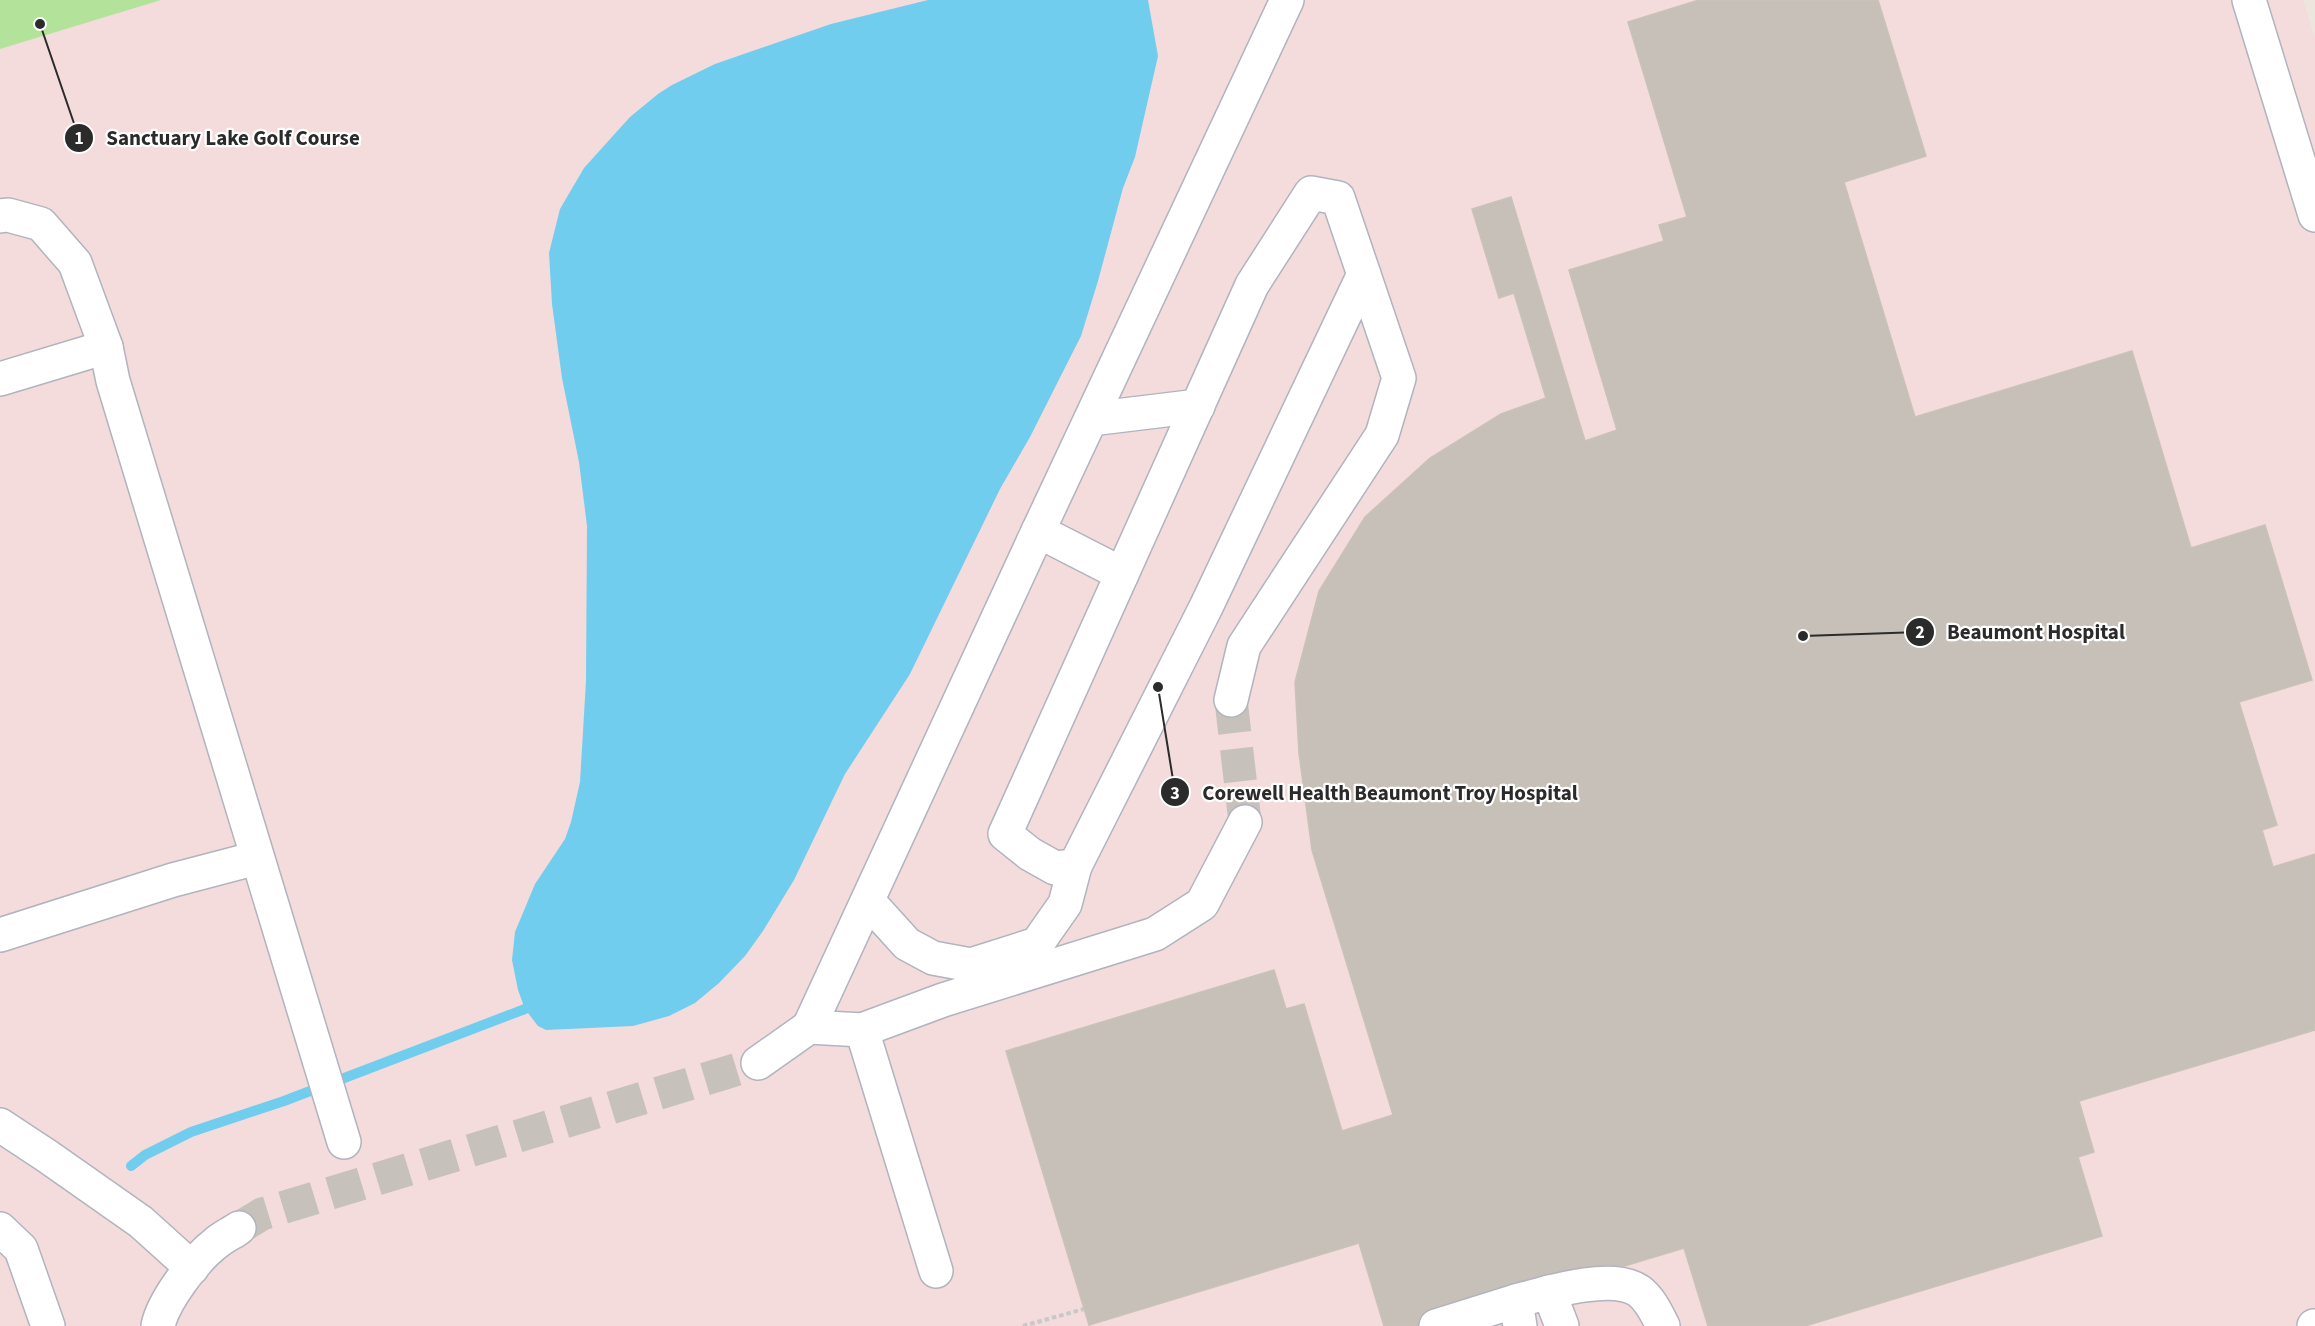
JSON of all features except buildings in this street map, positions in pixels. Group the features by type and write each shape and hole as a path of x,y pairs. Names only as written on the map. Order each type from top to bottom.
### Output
{"street":[{"path":"758,1063 809,1027 1287,0"},
{"path":"2249,0 2315,215"},
{"path":"1075,866 1055,868 1030,854 1005,834 1252,285 1311,193 1338,198 1399,378 1382,435 1244,646 1231,699"},
{"path":"0,216 8,215 41,224 75,263 106,347 113,381 344,1142"},
{"path":"868,901 907,944 933,958 971,965 1037,944 1065,904 1075,866 1206,607 1364,274"},
{"path":"0,379 106,347"},
{"path":"1091,418 1198,406"},
{"path":"1038,531 1122,574"},
{"path":"809,1027 862,1030 943,1000 1155,934 1202,904 1245,822"},
{"path":"0,935 173,880 257,858"},
{"path":"862,1030 936,1271"},
{"path":"0,1125 141,1222 192,1268"},
{"path":"158,1326 160,1316 192,1268 215,1243 239,1228"},
{"path":"0,1229 21,1249 48,1326"},
{"path":"1436,1326 1518,1314 1549,1292 1581,1285 1616,1284 1639,1291 1654,1309 1663,1326"},
{"path":"1549,1292 1562,1326"}],"path":[{"path":"1023,1326 1084,1309"}],"shaded area":[{"path":"159,0 2303,0 2315,38 2315,1326 0,1326 0,48"}],"green space":[{"path":"0,0 161,0 0,49"}],"water":[{"path":"928,0 1148,0 1158,56 1135,157 1123,188 1081,336 1030,437 1000,489 910,674 845,774 794,880 745,956 719,983 695,1003 669,1016 633,1026 546,1030 538,1026 525,1009 518,990 512,960 515,932 535,884 565,839 580,782 586,681 587,526 579,462 562,378 552,304 549,253 560,209 584,168 630,117 672,85 715,64 831,24"}],"waterway":[{"path":"131,1166 145,1155 191,1132 284,1101 525,1009"}],"tunnel":[{"path":"1231,700 1245,822"},
{"path":"239,1228 262,1214 758,1063"}],"place":[{"name":"Sanctuary Lake Golf Course","path":"40,24"},
{"name":"Beaumont Hospital","path":"1803,636"},
{"name":"Corewell Health Beaumont Troy Hospital","path":"1158,687"}]}
